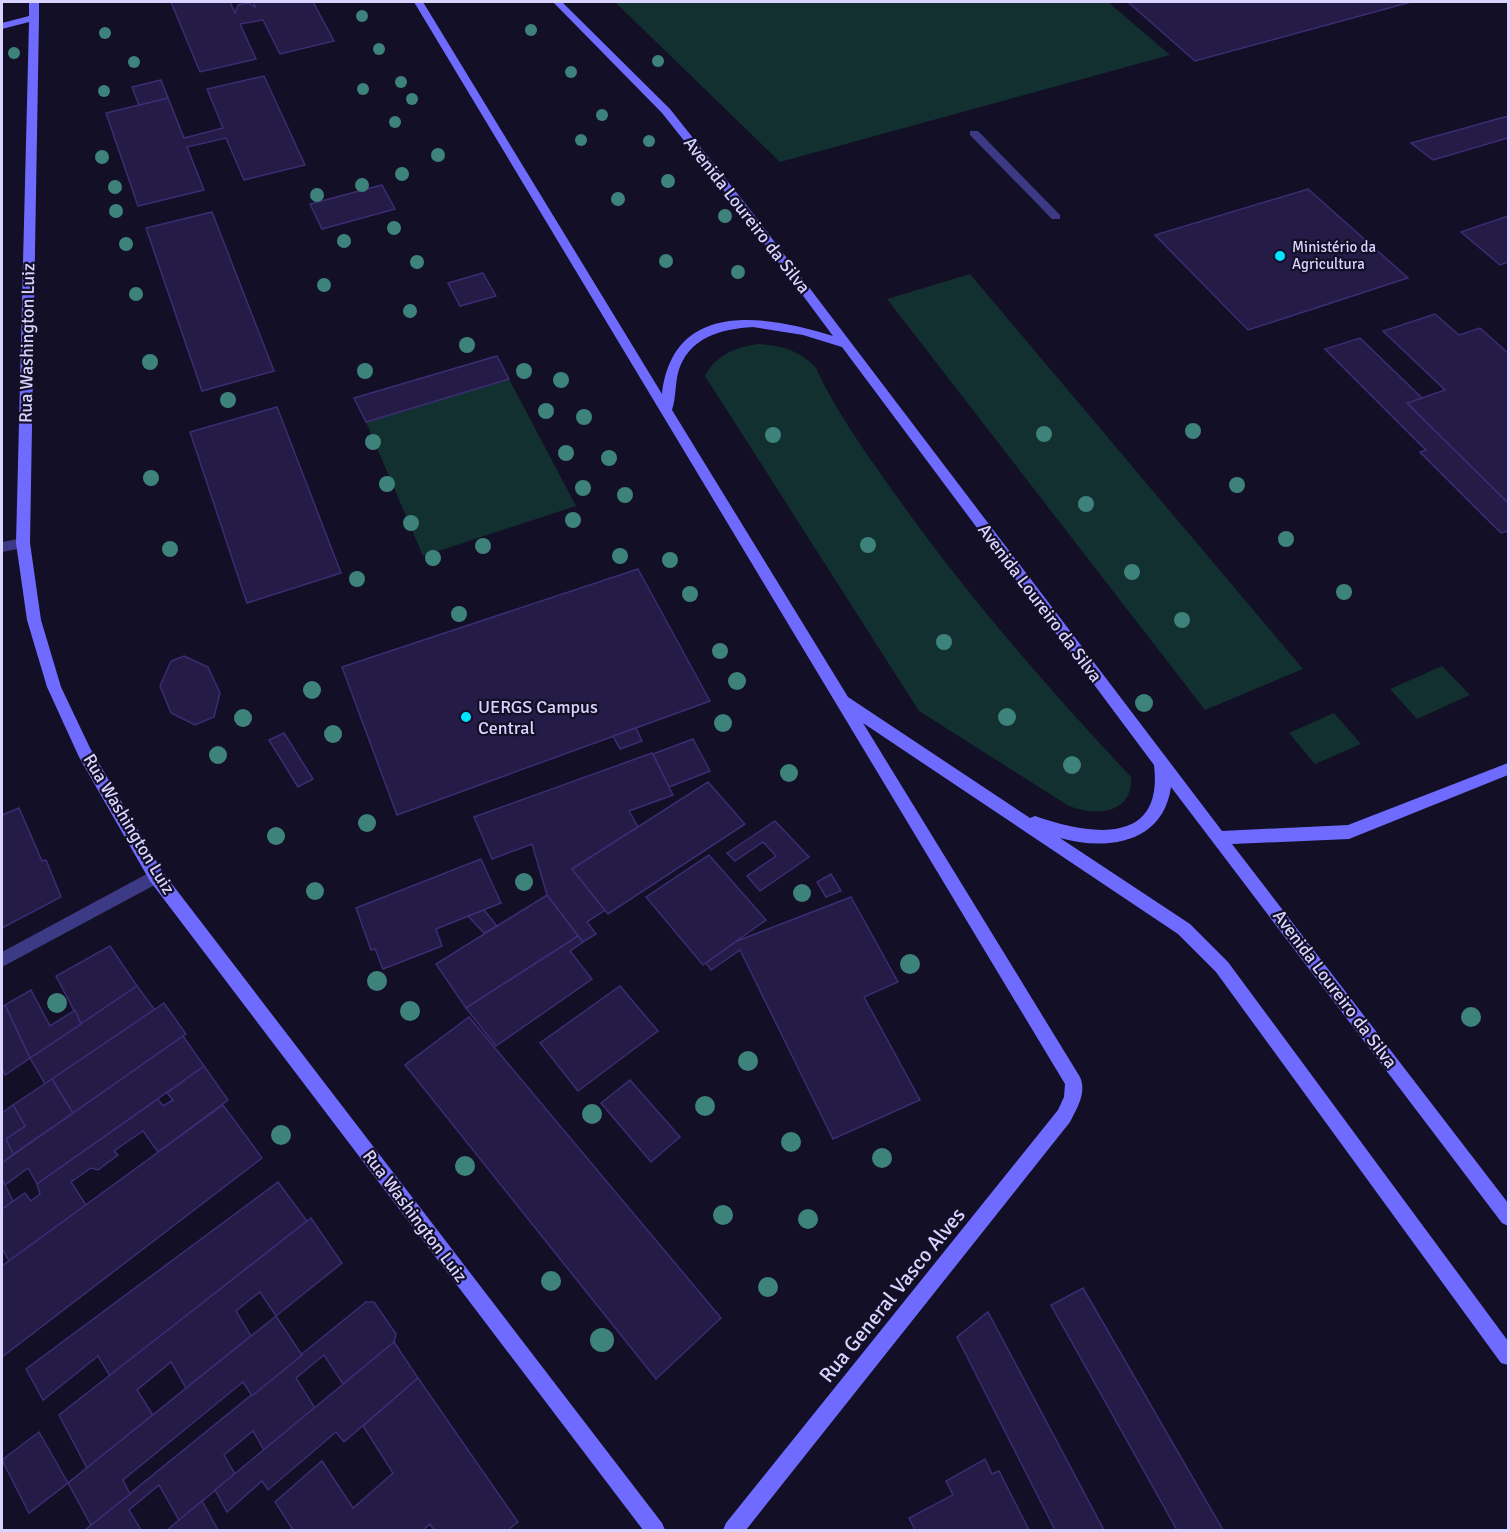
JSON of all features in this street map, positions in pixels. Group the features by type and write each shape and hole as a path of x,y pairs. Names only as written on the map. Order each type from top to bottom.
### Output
{"main road":[{"name":"Rua Washington Luiz","path":"34,2 23,543 34,621 56,688 98,777 156,876 655,1530"},
{"path":"418,2 667,409 839,699 1184,929 1222,967 1509,1356"},
{"name":"Avenida Loureiro da Silva","path":"557,2 666,111 847,345 1159,759 1509,1217"},
{"path":"2,26 34,18"},
{"path":"667,409 671,376 680,353 696,338 717,328 752,322 774,324 802,329 847,345"},
{"name":"Rua General Vasco Alves","path":"733,1530 1064,1116 1073,1098 1074,1083 839,699"},
{"path":"1007,811 1051,829 1094,837 1118,836 1138,828 1155,814 1164,796 1165,778 1159,759"},
{"path":"1221,838 1349,832 1509,769"}],"street":[{"path":"974,134 1056,217"},
{"path":"2,547 23,543"},
{"path":"2,960 156,876"}],"green space":[{"path":"615,2 1108,2 1170,55 780,162"},
{"path":"970,274 1303,669 1205,710 887,299"},
{"path":"758,344 790,350 816,368 860,444 946,563 1067,708 1131,777 1126,799 1119,805 1111,810 1101,811 1069,806 919,711 705,376 715,362 727,353"},
{"path":"509,379 576,506 423,556 366,422"},
{"path":"1442,666 1470,695 1417,719 1390,689"},
{"path":"1334,713 1361,744 1315,764 1289,733"}],"building":[{"path":"171,2 230,2 235,13 238,5 249,3 256,8 253,2 313,2 334,41 280,54 263,20 240,24 256,59 200,72"},
{"path":"1128,2 1411,2 1195,61"},
{"path":"264,76 305,165 244,180 226,138 187,147 204,190 138,206 106,113 168,98 184,138 223,128 207,89"},
{"path":"161,80 168,98 139,105 132,87"},
{"path":"1508,116 1508,138 1433,160 1411,143"},
{"path":"382,185 395,209 322,229 310,204"},
{"name":"Ministério da Agricultura","path":"1308,189 1408,278 1248,330 1155,235"},
{"path":"212,212 274,371 202,391 146,228"},
{"path":"1508,216 1508,262 1500,265 1461,232"},
{"path":"483,273 496,296 460,306 448,283"},
{"path":"1435,314 1459,335 1480,328 1508,353 1508,503 1407,403 1445,390 1383,331"},
{"path":"1360,338 1422,398 1407,403 1508,503 1508,531 1501,533 1420,452 1426,450 1325,349"},
{"path":"497,356 509,379 366,422 354,398"},
{"path":"277,407 341,573 247,603 190,432"},
{"path":"638,569 710,701 397,815 342,667"},
{"path":"184,656 208,667 220,693 214,717 195,725 171,713 160,686 171,661"},
{"path":"636,728 642,741 620,749 613,736"},
{"path":"284,733 313,779 298,787 269,740"},
{"path":"693,739 710,771 669,787 653,754"},
{"path":"652,753 673,795 629,811 638,827 572,869 605,910 587,922 596,934 583,942 547,895 532,844 492,859 474,817"},
{"path":"708,782 745,824 608,914 572,869"},
{"path":"19,808 42,861 46,860 61,897 2,928 2,815"},
{"path":"775,821 809,857 760,891 747,876 776,856 763,842 735,861 727,853"},
{"path":"709,855 766,920 703,965 646,897"},
{"path":"481,859 501,903 436,929 442,946 383,969 375,949 371,950 356,908"},
{"path":"831,874 841,891 826,897 817,882"},
{"path":"547,895 578,936 466,1008 436,964"},
{"path":"851,897 898,982 864,997 920,1100 833,1139 740,950 711,970 706,963 737,941"},
{"path":"484,910 497,926 484,933 468,916"},
{"path":"578,936 583,942 570,951 592,979 496,1046 466,1008"},
{"path":"110,946 137,986 81,1024 56,976"},
{"path":"137,986 155,1010 45,1084 30,1058"},
{"path":"620,986 658,1031 578,1091 540,1043"},
{"path":"31,990 50,1026 75,1010 81,1024 30,1058 5,1005"},
{"path":"164,1003 186,1034 73,1113 52,1079"},
{"path":"5,1005 30,1058 5,1075 2,1068 2,1007"},
{"path":"469,1017 721,1318 656,1379 405,1065"},
{"path":"183,1036 204,1066 37,1184 28,1168 5,1185 2,1179 2,1163"},
{"path":"204,1066 228,1100 158,1152 143,1131 114,1151 118,1155 98,1170 91,1168 71,1182 86,1205 9,1261 2,1248 2,1209 25,1193 31,1201 40,1194 37,1184 158,1099 163,1106 173,1100 167,1093"},
{"path":"52,1079 73,1113 13,1154 6,1139 25,1126 13,1105"},
{"path":"630,1080 680,1137 651,1162 601,1103"},
{"path":"13,1105 25,1126 6,1139 13,1154 2,1163 2,1113"},
{"path":"223,1105 262,1158 2,1357 2,1266"},
{"path":"2,1179 13,1201 2,1209"},
{"path":"278,1182 307,1221 110,1376 98,1356 43,1400 26,1369"},
{"path":"311,1218 342,1263 276,1316 260,1292 236,1311 251,1336 186,1388 171,1362 137,1390 153,1415 87,1468 59,1415"},
{"path":"1083,1288 1223,1530 1177,1530 1051,1305"},
{"path":"366,1302 374,1302 396,1334 394,1342 343,1384 324,1355 296,1378 315,1408 264,1450 253,1431 224,1455 235,1474 179,1520 159,1485 129,1510 141,1530 85,1530"},
{"path":"988,1312 1104,1530 1055,1530 957,1337"},
{"path":"276,1316 302,1355 252,1396 243,1382 123,1480 130,1494 91,1525 68,1483"},
{"path":"394,1342 418,1378 344,1442 336,1432 268,1490 262,1481 227,1512 215,1490"},
{"path":"418,1378 518,1522 508,1530 434,1530 430,1524 423,1530 293,1530 275,1502 322,1461 353,1508 393,1473 363,1426"},
{"path":"39,1432 68,1483 29,1513 2,1460"},
{"path":"985,1459 992,1474 999,1471 1029,1530 915,1530 909,1518 953,1495 946,1481"},
{"path":"202,1501 218,1530 167,1530 179,1520"}],"place":[{"name":"Ministério da Agricultura","path":"1280,256"},
{"name":"UERGS Campus Central","path":"466,717"}]}
